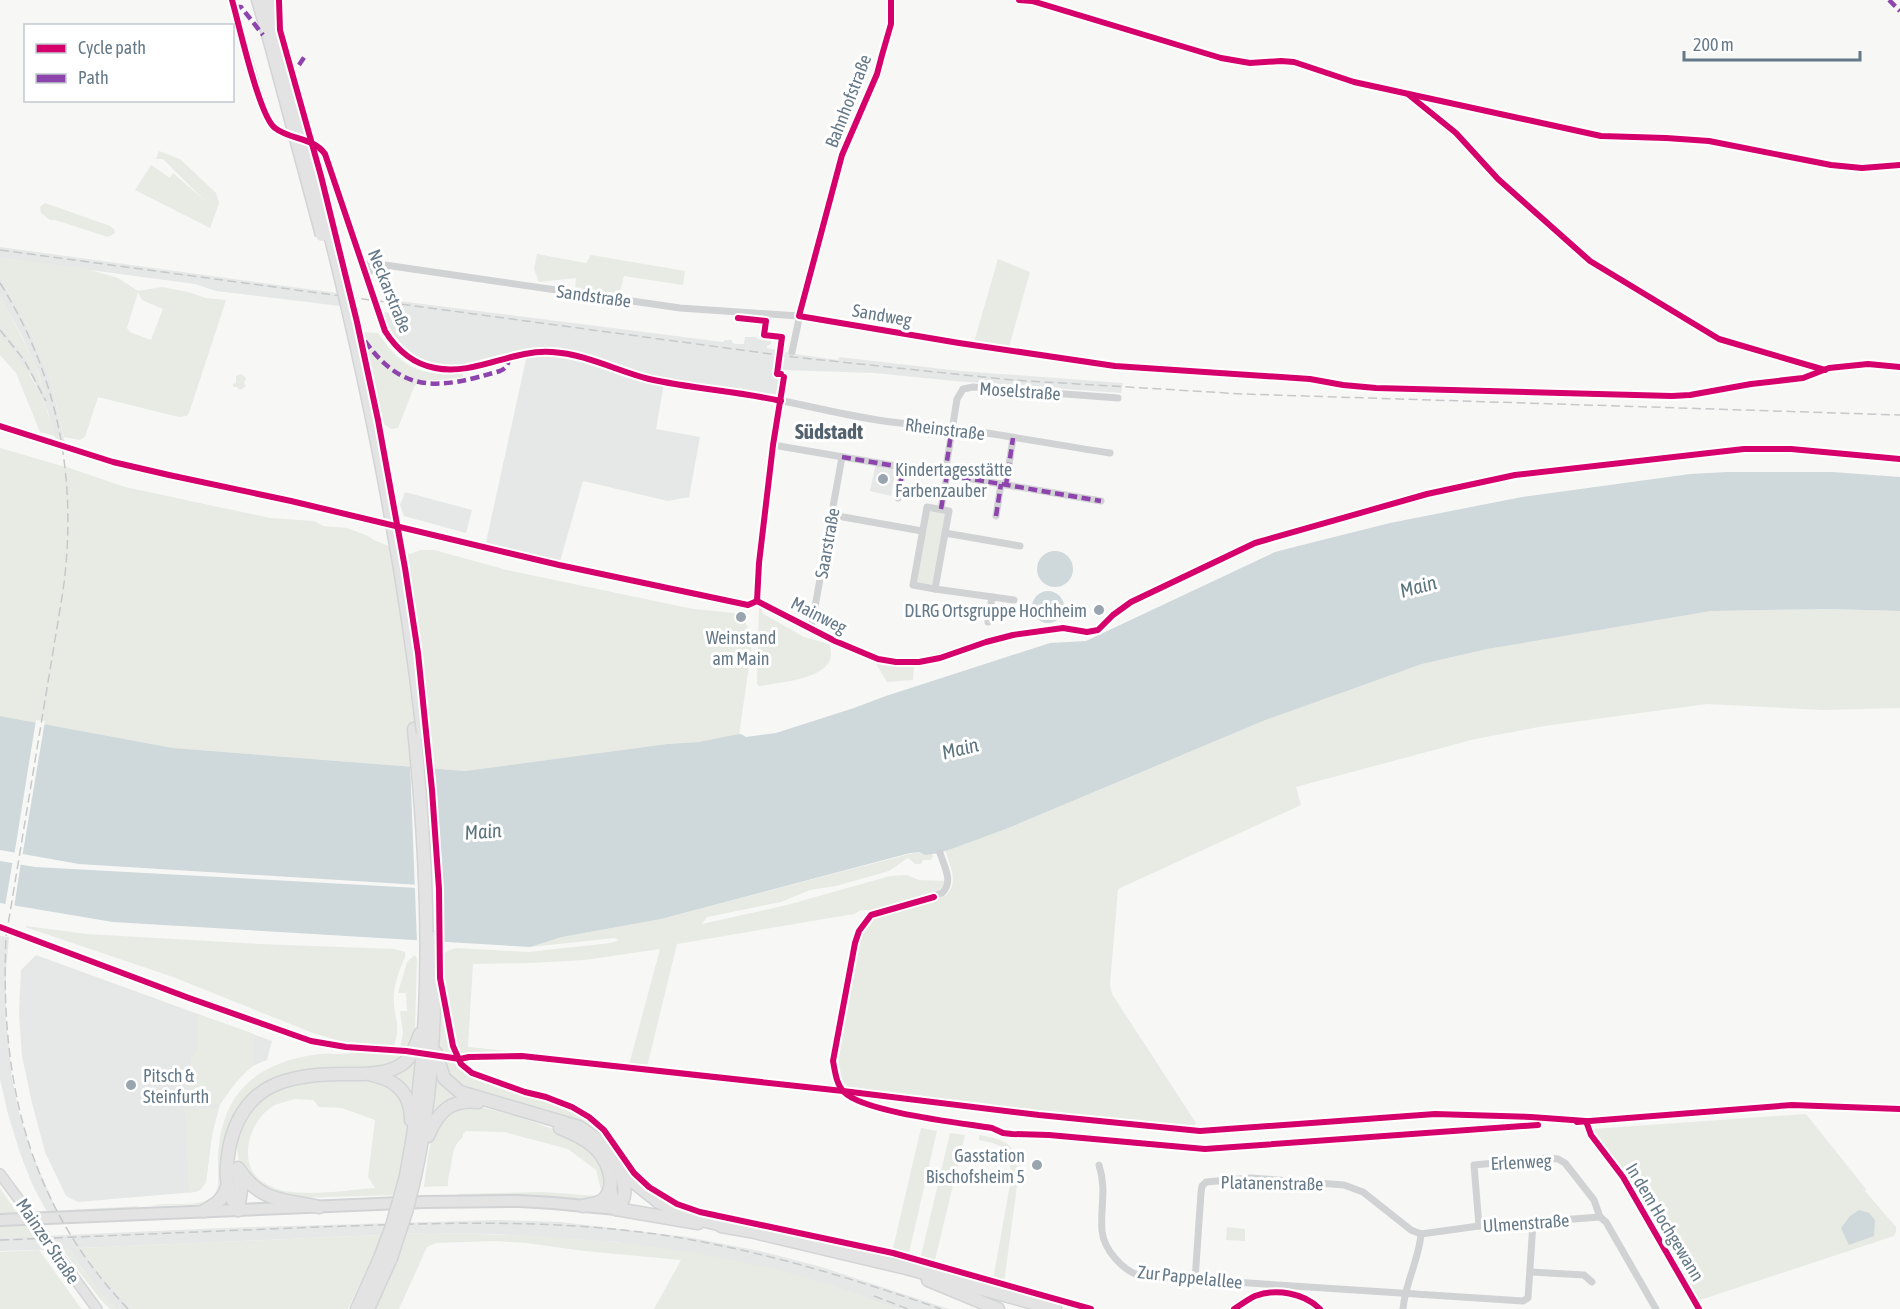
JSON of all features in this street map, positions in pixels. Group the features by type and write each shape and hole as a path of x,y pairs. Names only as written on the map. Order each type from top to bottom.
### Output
{"highway":[{"path":"258,0 272,32"},
{"path":"267,0 272,32 366,430 391,562 419,774 433,1041 428,1101 416,1150 407,1209 368,1309"},
{"path":"416,1150 430,959"},
{"path":"204,1211 219,1203 224,1196 228,1155 234,1129 242,1111 258,1094 268,1087 293,1078 323,1074 368,1074 398,1066 406,1061 415,1047 425,1016"},
{"path":"433,1041 441,1071 452,1086 471,1096 579,1127 604,1145 621,1171 648,1195 693,1218 906,1268 1055,1309"},
{"path":"368,1074 384,1077 394,1082 406,1095 416,1150"},
{"path":"416,1150 441,1113 460,1103 477,1102 543,1121 585,1140 599,1152 609,1174 612,1200 616,1209"},
{"path":"231,1141 238,1168 246,1181 262,1193 319,1206"},
{"path":"238,1168 241,1190 238,1210"},
{"path":"616,1209 621,1206 625,1193 621,1171"},
{"path":"226,1187 238,1210"},
{"path":"583,1206 604,1199 610,1187"},
{"path":"616,1209 731,1227"},
{"path":"698,1222 924,1278 1035,1309"},
{"path":"357,1309 386,1258"},
{"path":"924,1278 998,1309"}],"main road":[{"name":"Mainzer Straße","path":"0,1174 97,1309"},
{"path":"0,1220 319,1206 477,1202 553,1203 616,1209"}],"street":[{"name":"Neckarstraße","path":"232,0 265,113 276,129 314,144 325,154 381,320 391,340 406,356 426,366 457,369 519,355 552,352 572,355 650,379 781,401"},
{"name":"Bahnhofstraße","path":"792,352 799,316 842,155 877,74 891,24 891,0"},
{"name":"Sandstraße","path":"362,264 378,264 677,308 799,316"},
{"name":"Sandstraße","path":"364,272 389,266"},
{"name":"Sandweg","path":"799,316 959,343"},
{"name":"Moselstraße","path":"945,533 949,511 941,509 952,428 960,393 963,389 968,387 1118,398"},
{"name":"Rheinstraße","path":"781,401 885,421 952,428 1110,453"},
{"name":"Mainweg","path":"781,401 773,445 759,563 757,601 834,641 878,659 896,662 920,662 940,658 1013,635 1063,628"},
{"path":"996,516 1014,438"},
{"path":"773,445 1101,501"},
{"name":"Saarstraße","path":"811,629 843,457"},
{"path":"898,498 903,467"},
{"path":"941,509 927,507 913,585 1014,600"},
{"path":"832,515 922,531"},
{"path":"935,589 945,533 1020,546"},
{"path":"988,622 992,597"},
{"name":"In dem Hochgewann","path":"940,853 949,881 946,890 872,915 859,931 843,999 833,1061 836,1077 843,1091 1200,1131 1435,1114 1586,1121 1591,1135 1623,1177 1699,1309"},
{"name":"Erlenweg","path":"1479,1226 1473,1166 1548,1158 1558,1159 1565,1163 1594,1200 1600,1216"},
{"name":"Zur Pappelallee","path":"1099,1165 1104,1185 1103,1238 1117,1260 1132,1274 1523,1301 1528,1298 1531,1272"},
{"name":"Platanenstraße","path":"1195,1280 1202,1186 1214,1180 1251,1178 1344,1185 1363,1192 1411,1230 1421,1234"},
{"path":"1600,1216 1606,1222 1656,1309"},
{"name":"Ulmenstraße","path":"1421,1234 1479,1226 1600,1216"},
{"path":"1533,1222 1531,1272 1584,1275 1592,1282"},
{"path":"1403,1309 1404,1294 1421,1234"}],"shaded area":[{"path":"159,151 180,159 216,193 219,203 210,228 135,190 151,165 170,178 173,173 204,200 163,159 156,159"},
{"path":"45,203 110,226 115,233 108,237 50,220 41,213 40,207"},
{"path":"0,247 352,295 356,308 216,291 195,284 0,258"},
{"path":"537,254 586,263 591,255 685,271 683,285 624,276 619,296 575,289 576,278 539,282 534,269"},
{"path":"0,258 83,268 118,278 138,291 162,287 206,298 226,300 189,413 179,417 98,397 85,437 80,440 64,437 49,375 30,331 0,277","holes":["138,292 142,300 163,309 151,340 130,332 127,328"]},
{"path":"998,259 1030,272 1009,347 974,342"},
{"path":"0,277 30,331 49,375 65,443 56,442 48,412 32,377 0,334 0,325 26,358 45,393 21,334 0,297"},
{"path":"0,297 32,358 47,397 26,358 0,325"},
{"path":"391,300 723,342 732,340 732,343 736,344 744,344 745,337 755,337 771,341 767,348 838,360 839,357 960,371 1123,383 1121,393 874,373 783,370 779,395 665,378 656,429 700,437 689,497 668,501 583,481 559,565 485,547 528,350 458,365 445,366 426,362 414,357 395,340 382,312 394,313"},
{"path":"361,332 378,333 395,355 414,368 436,373 463,373 463,377 420,380 414,387 398,428 391,429 378,420"},
{"path":"0,334 34,382 55,436 40,432 16,373 0,355"},
{"path":"241,374 246,378 244,383 246,386 240,390 233,387 233,384 236,383 236,376"},
{"path":"0,448 125,487 270,518 314,521 323,526 347,528 410,554 421,550 434,550 507,570 693,609 735,613 743,618 753,638 739,735 465,771 173,748 0,716"},
{"name":"Kindertagesstätte Farbenzauber","path":"876,463 896,467 891,496 870,491"},
{"path":"405,492 472,510 466,533 404,516 400,505"},
{"path":"928,510 946,513 934,585 915,582"},
{"path":"759,606 763,608 762,613 804,637 829,644 831,656 827,665 819,672 807,677 759,686 757,684"},
{"path":"1830,609 1900,611 1900,708 1823,710 1707,704 1544,726 1475,739 1296,787 1301,805 1118,889 1110,985 1112,994 1196,1123 1193,1128 852,1090 843,1083 837,1056 861,931 874,918 945,896 950,891 953,880 945,850 1006,829 1263,721 1422,664 1486,649 1711,611"},
{"path":"875,662 896,665 914,664 913,680 887,682"},
{"path":"917,852 931,853 933,856 931,860 923,860 921,864 915,864 908,858 889,871 836,886 810,890 781,902 707,917 702,924 787,905 890,876 907,875 919,880 945,881 939,890 873,910 861,910 854,914 677,944 647,1067 629,1065 660,949 585,960 473,964 468,1047 537,1054 440,1053 441,959 449,950 457,948 528,952 611,943 619,940 615,938 530,947 562,937 661,919"},
{"path":"26,926 87,934 394,949 405,952 394,994 396,1040 393,1047 340,1041 313,1033 173,977"},
{"path":"0,936 9,937 6,1019 12,1078 19,1112 32,1154 57,1211 47,1212 32,1184 8,1114 0,1079"},
{"path":"36,955 272,1041 267,1060 250,1067 220,1104 212,1134 206,1182 200,1190 78,1202 66,1196 45,1152 22,1056 19,1013 21,970"},
{"path":"415,955 417,959 415,1030 409,1049 400,1048 403,1033 400,1011 407,1011 406,993 398,993 407,962"},
{"path":"198,1014 254,1034 254,1065 239,1078 220,1104 189,1107 191,1057 198,1048"},
{"path":"417,1049 413,1108 390,1073"},
{"path":"364,1051 406,1054 404,1058 381,1069 313,1070 298,1072 264,1084 250,1094 230,1124 225,1140 222,1188 212,1201 204,1204 151,1206 203,1202 213,1196 218,1184 219,1142 224,1122 231,1104 255,1077 271,1067 291,1060 317,1054"},
{"path":"442,1059 454,1062 475,1077 494,1085 544,1099 575,1111 603,1131 616,1150 616,1154 605,1143 452,1083"},
{"path":"435,1067 460,1095 459,1100 428,1132"},
{"path":"365,1078 396,1087 408,1112 408,1131 395,1195 301,1198 264,1190 241,1166 237,1146 239,1126 257,1098 290,1082","holes":["295,1099 313,1100 319,1107 342,1108 375,1120 368,1177 375,1188 324,1192 284,1191 261,1181 255,1175 250,1167 248,1147 259,1119 278,1104"]},
{"path":"470,1105 532,1122 579,1141 590,1150 604,1169 608,1189 594,1200 457,1194 543,1192 598,1196 601,1190 596,1170 568,1149 504,1132 466,1131 454,1150 448,1186 424,1187 430,1144 438,1124 452,1109"},
{"path":"219,1108 212,1134 206,1182 200,1190 189,1193 185,1110"},
{"path":"1806,1114 1866,1189 1865,1191 1896,1227 1894,1236 1697,1301 1593,1135 1592,1129"},
{"path":"921,1128 937,1131 909,1253 893,1248"},
{"path":"950,1133 965,1135 935,1260 921,1256"},
{"path":"979,1135 998,1139 1010,1146 1018,1167 1004,1283 993,1280 1011,1179 1010,1162 1006,1151 996,1144 979,1140"},
{"path":"0,1188 17,1213 0,1213"},
{"path":"139,1206 133,1209 62,1214 70,1210"},
{"path":"496,1220 561,1222 688,1237 760,1251 818,1266 949,1309 896,1309 881,1303 617,1242 496,1234 424,1233 80,1248 132,1309 116,1309 98,1290 70,1249 0,1251 0,1238 222,1228"},
{"path":"27,1224 34,1237 0,1238 0,1225"},
{"path":"1227,1227 1245,1229 1245,1241 1226,1240"},
{"path":"424,1233 544,1237 664,1248 782,1271 840,1288 896,1309 654,1309 681,1260 494,1241 436,1243 427,1247 399,1309 376,1309 399,1258 372,1258 348,1309 132,1309 80,1248"},
{"path":"62,1249 70,1249 85,1273 116,1309 110,1309 100,1299"},
{"path":"39,1250 82,1309 0,1309 0,1252"}],"water":[{"name":"Main","path":"1832,472 1900,477 1900,611 1830,609 1711,611 1487,649 1422,664 1263,721 1006,829 940,853 925,855 919,852 910,853 661,919 562,937 530,947 113,922 0,903 0,861 35,867 418,888 443,886 79,864 0,850 0,716 173,748 465,771 667,744 699,742 741,734 746,737 776,733 1050,643 1086,641 1275,552 1390,523 1522,497 1690,474"},
{"path":"1055,551 1068,556 1073,569 1068,582 1055,587 1042,582 1037,569 1042,556"},
{"path":"1048,591 1059,596 1064,607 1059,618 1048,623 1037,618 1032,607 1037,596"},
{"path":"1859,1210 1869,1213 1875,1220 1874,1236 1849,1245 1841,1228 1850,1216"}],"pier":[{"path":"36,720 45,721 22,858 14,856"},
{"path":"410,764 432,766 437,819 441,944 417,942"},
{"path":"13,860 21,862 14,908 5,906"}],"railway":[{"path":"0,250 793,357 1012,380 1243,394 1900,415"},
{"path":"0,283 37,355 50,393 59,431 68,510 63,591 6,937 5,990 8,1041 15,1090 27,1137 43,1183 65,1226 94,1268 128,1309"},
{"path":"0,330 24,360 46,401"},
{"path":"0,1240 407,1224 494,1223 582,1226 669,1236 738,1249 840,1276 941,1309"},
{"path":"874,1296 908,1309"}],"marked path":[{"path":"1889,0 1900,11"},
{"path":"234,7 241,7 263,35"},
{"path":"299,65 305,56"},
{"path":"365,341 394,371 425,383 460,381 500,371 507,366 508,357"},
{"path":"945,474 952,428"},
{"path":"1006,485 1013,438"},
{"path":"842,457 1101,501"},
{"path":"898,498 903,467"},
{"path":"941,509 947,475"},
{"path":"996,516 1001,484"}],"cycle path":[{"path":"232,0 256,89 269,120 281,132 308,141 325,154 385,331 406,355 427,366 450,369 479,366 522,354 565,353 649,379 781,401"},
{"path":"279,0 280,30 321,176 357,322 378,420 405,568 418,653 432,790 439,889 440,978 453,1046 461,1064 472,1073 546,1097 572,1107 589,1117 604,1130 634,1173 649,1187 677,1204 700,1212 893,1253 1091,1309"},
{"path":"891,0 891,24 877,74 842,155 799,316 1115,366 1310,379 1376,388 1672,396 1803,378 1829,368 1868,364 1900,367"},
{"path":"1019,0 1032,1 1221,58 1250,63 1294,62 1354,82 1601,136 1709,141 1831,165 1862,168 1900,165"},
{"path":"1409,95 1456,133 1498,179 1590,261 1719,339 1825,370"},
{"path":"738,318 766,321 764,335 782,337 777,374 781,374"},
{"path":"757,601 759,563 773,445 784,377"},
{"path":"0,426 113,462 169,475 291,501 559,565 748,605 757,601"},
{"path":"757,601 835,641 878,659 919,662 940,658 1013,635 1063,628 1087,632 1098,630 1131,602 1255,543 1427,494 1515,475 1744,449 1791,449 1900,459"},
{"path":"934,897 871,915 859,931 833,1061 841,1089 855,1099 891,1111 992,1128 1003,1133 1205,1149 1538,1125"},
{"path":"0,927 311,1041 346,1047 406,1051 460,1059 522,1056 1200,1131 1435,1114 1586,1121"},
{"path":"1577,1122 1792,1105 1900,1109"},
{"path":"1586,1121 1591,1135 1623,1177 1699,1309"},
{"path":"1234,1309 1255,1296 1272,1292 1298,1296 1320,1309"}],"place":[{"name":"Kindertagesstätte Farbenzauber","path":"883,479"},
{"name":"DLRG Ortsgruppe Hochheim","path":"1099,610"},
{"name":"Weinstand am Main","path":"741,617"},
{"name":"Pitsch & Steinfurth","path":"131,1085"},
{"name":"Gasstation Bischofsheim 5","path":"1037,1165"}],"district":[{"name":"Südstadt","path":"829,431"}]}
